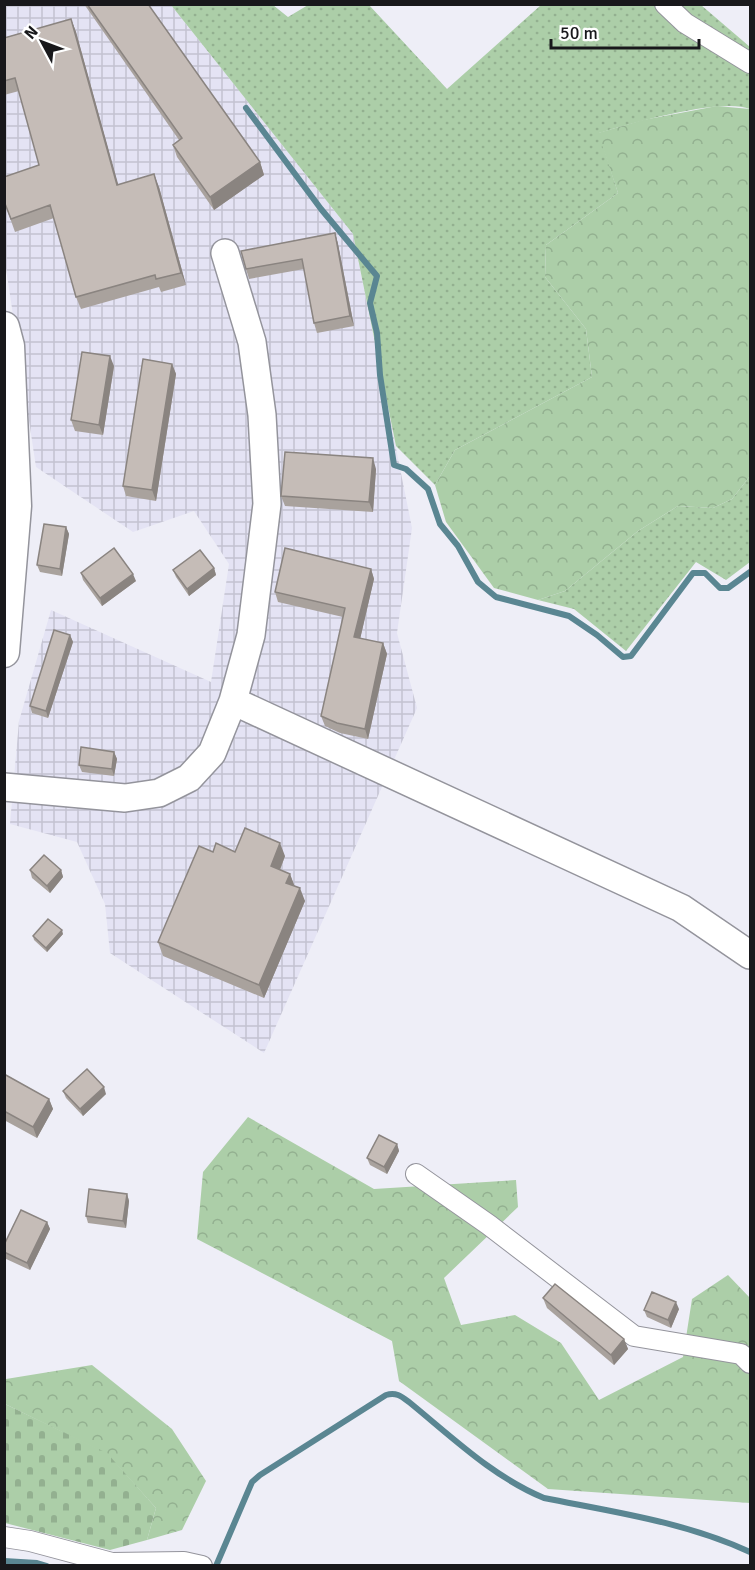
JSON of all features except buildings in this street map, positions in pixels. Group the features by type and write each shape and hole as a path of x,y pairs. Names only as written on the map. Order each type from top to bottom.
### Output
{"main road":[{"path":"4,327 9,346 10,507 4,652"}],"street":[{"path":"665,4 685,23 723,49 750,63"},
{"path":"4,787 124,798 159,793 189,778 212,753 233,701 251,635 267,504 262,416 252,342 225,253"},
{"path":"233,701 681,908 750,955"},
{"path":"416,1174 489,1225 634,1336 741,1354 750,1363"},
{"path":"4,1537 30,1540 112,1563 184,1562 202,1565"}],"shaded area":[{"path":"4,5 171,5 353,234 412,528 397,633 417,708 264,1053 110,953 105,904 77,842 10,824 19,721 51,610 211,682 229,564 194,511 133,532 36,467 5,262"}],"green space":[{"path":"171,5 273,5 288,17 308,5 369,5 447,89 541,5 701,5 750,47 750,109 719,106 698,109 653,118 599,133 618,193 546,245 545,277 586,329 592,377 455,450 435,485 396,446 353,234"},
{"path":"717,106 750,109 750,476 732,499 713,508 678,506 638,531 565,591 538,600 494,588 446,522 435,485 455,450 592,377 586,329 545,277 546,245 618,193 598,133 643,120"},
{"path":"750,476 750,562 726,580 696,562 626,651 574,609 538,600 565,591 638,531 678,506 713,508 732,499"},
{"path":"248,1117 374,1189 516,1180 518,1207 444,1278 461,1325 515,1315 561,1343 599,1400 683,1357 692,1299 728,1275 750,1298 750,1503 548,1489 399,1381 392,1341 197,1239 203,1172"},
{"path":"92,1365 172,1429 206,1481 182,1530 147,1540 156,1508 107,1454 5,1404 6,1379"},
{"path":"5,1404 107,1453 156,1508 147,1540 110,1550 5,1523"}],"waterway":[{"path":"246,108 321,209 377,276 370,303 377,333 380,375 394,465 406,469 428,489 440,524 458,546 478,582 496,597 569,616 623,657 631,656 693,573 705,573 720,588 728,588 750,572"},
{"path":"216,1566 252,1482 386,1395 393,1394 409,1402 490,1468 544,1498 675,1525 750,1552"},
{"path":"4,1561 37,1563 47,1566"}]}
